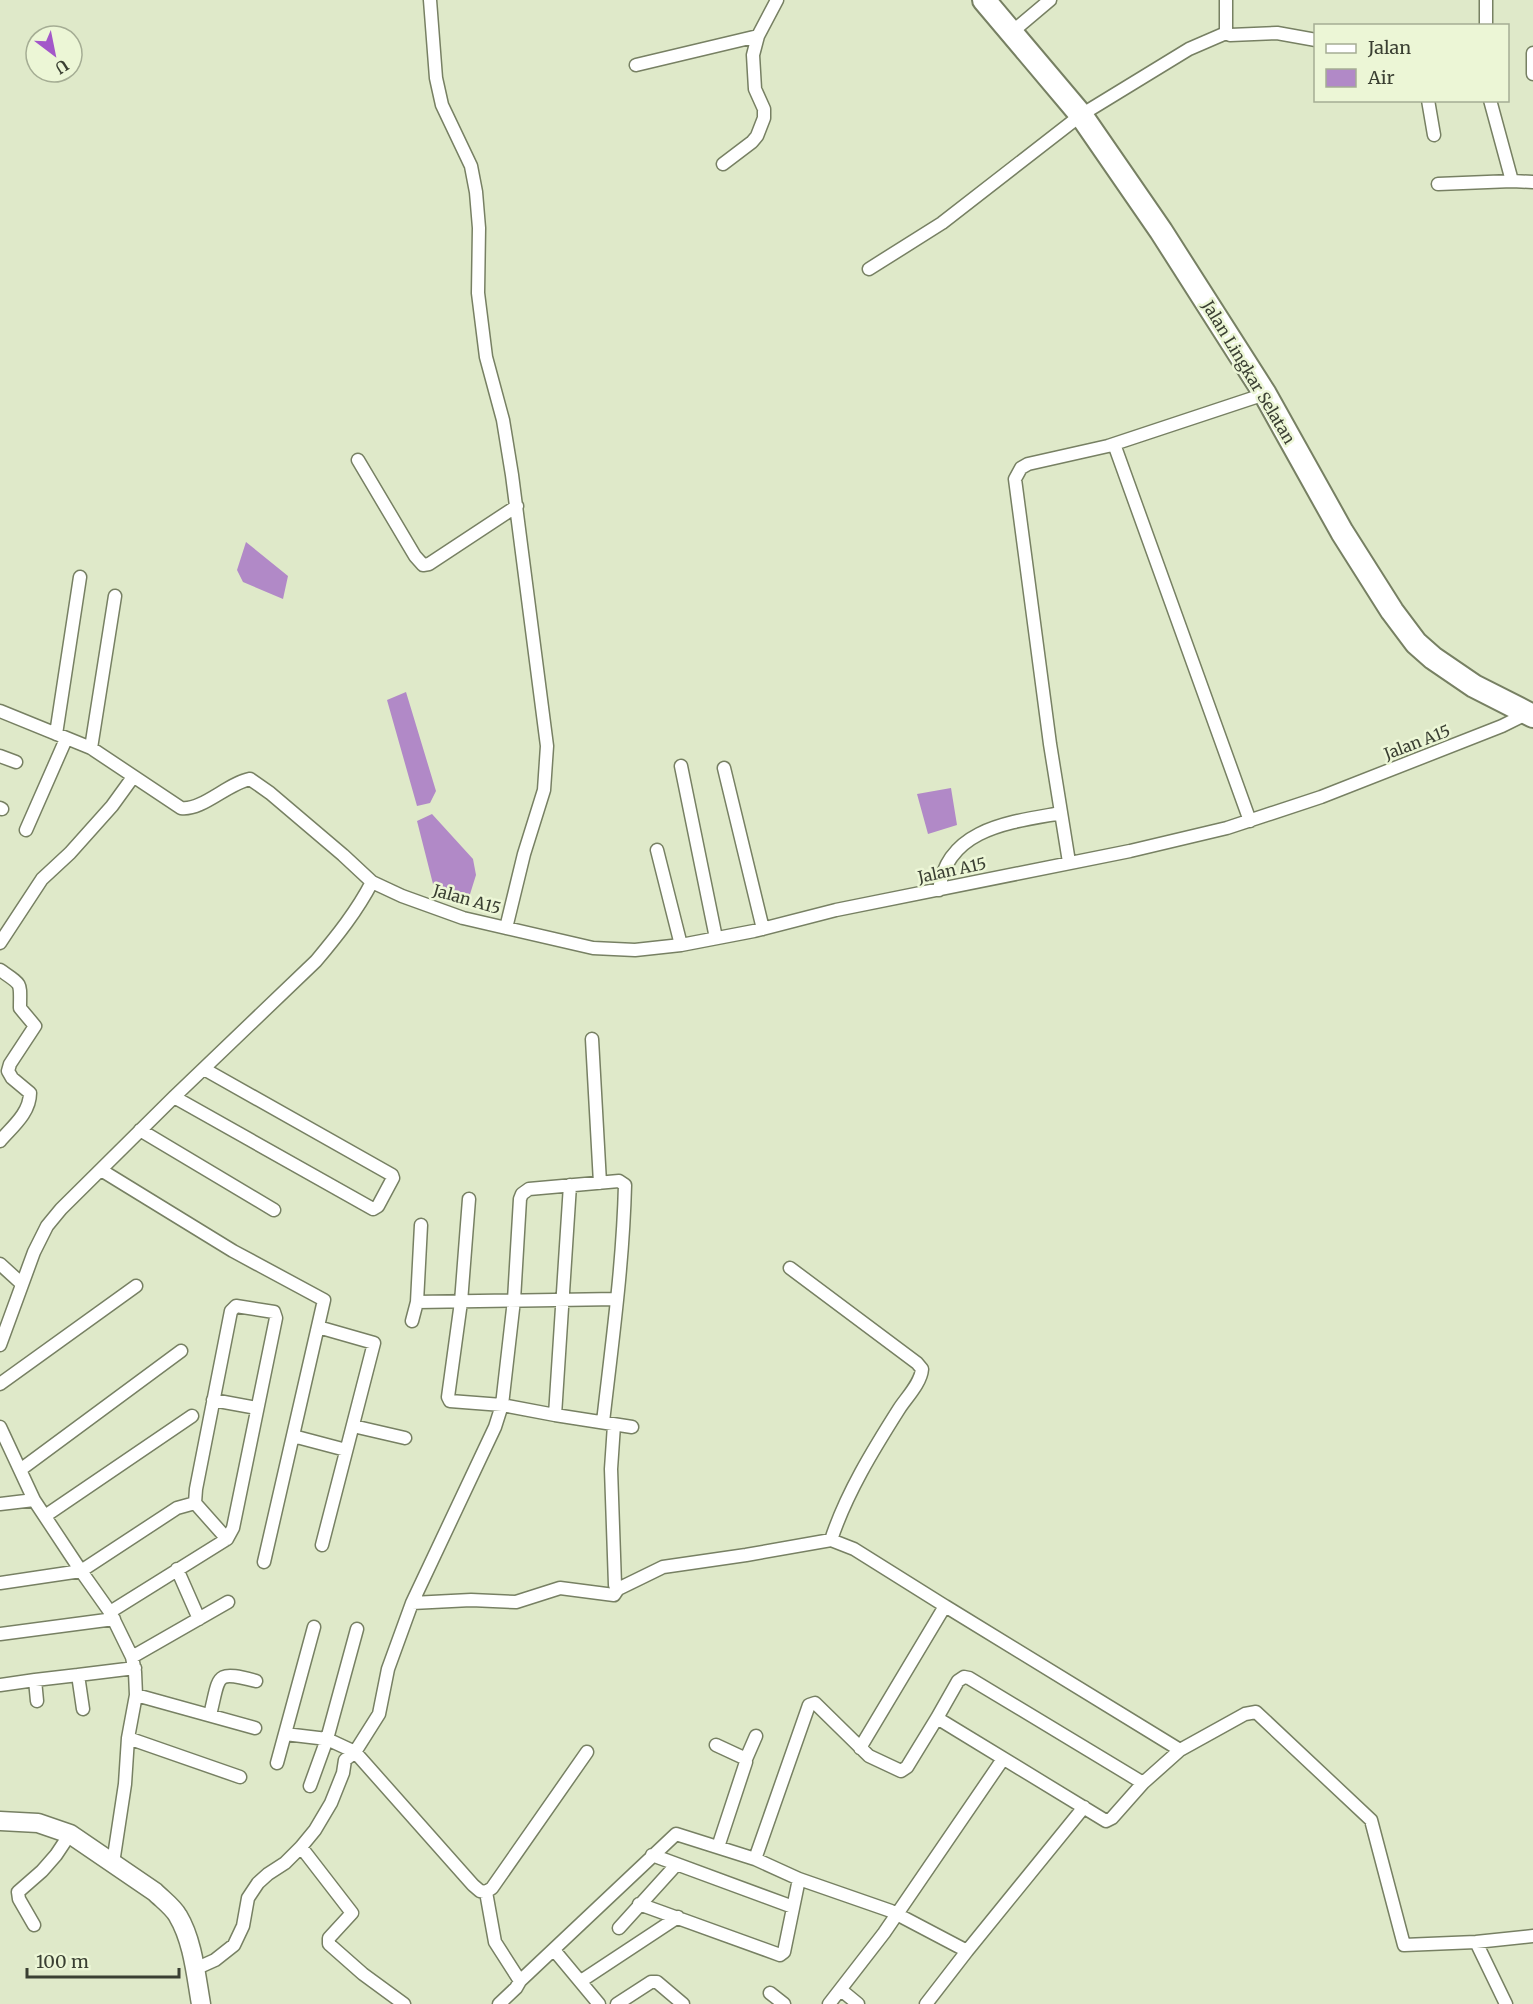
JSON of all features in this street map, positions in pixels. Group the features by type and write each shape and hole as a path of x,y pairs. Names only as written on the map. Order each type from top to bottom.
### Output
{"highway":[{"name":"Jalan Lingkar Selatan","path":"984,0 1081,115 1161,231 1265,394 1342,532 1416,643 1474,686 1531,715"}],"street":[{"path":"430,0 436,78 442,105 471,166 476,192 479,228 478,293 486,357 503,420 517,506 547,746 544,790 524,854 506,928"},
{"path":"723,164 752,142 764,118 764,109 754,89 753,55 758,36 777,0"},
{"path":"1012,32 1050,0"},
{"path":"1226,0 1226,33"},
{"path":"1486,0 1486,24"},
{"path":"869,269 942,223 1081,115 1189,50 1226,33 1230,35 1277,33 1314,40"},
{"path":"636,65 758,36"},
{"path":"1533,53 1533,74"},
{"path":"1428,102 1434,135"},
{"path":"1491,102 1512,181"},
{"path":"1438,184 1533,182"},
{"path":"1069,862 1045,712 1015,479 1021,468 1028,464 1114,444 1265,394"},
{"path":"1114,444 1250,821"},
{"path":"358,460 415,556 423,565 429,564 517,506"},
{"path":"26,830 61,736 80,577"},
{"path":"91,748 115,596"},
{"path":"0,711 91,748 171,803 188,809 227,787 250,779 343,855 372,882 357,907 316,961 140,1130 47,1226 34,1252 0,1345"},
{"name":"Jalan A15","path":"372,882 463,918 593,948 635,950 681,945 763,929 836,910 1130,851 1250,821 1531,715"},
{"path":"0,756 16,762"},
{"path":"681,766 716,938"},
{"path":"724,768 763,929"},
{"path":"0,943 42,879 70,853 112,806 133,777"},
{"path":"939,890 941,877 951,856 969,840 1004,823 1061,813"},
{"path":"657,850 681,945"},
{"path":"0,970 20,984 21,1008 35,1026 10,1064 8,1071 12,1078 30,1093 30,1102 0,1141"},
{"path":"592,1039 600,1183"},
{"path":"174,1097 373,1209 378,1206 393,1178 392,1175 204,1069"},
{"path":"140,1130 274,1210"},
{"path":"101,1170 233,1251 324,1300 264,1562"},
{"path":"195,1969 215,1960 234,1945 243,1926 248,1898 258,1883 285,1863 315,1830 343,1773 345,1760 355,1752 378,1714 388,1669 412,1603 495,1427 502,1405 514,1300 520,1199 522,1194 529,1189 619,1181 625,1185 609,1424 615,1585 618,1589"},
{"path":"555,1415 570,1185"},
{"path":"469,1199 461,1302 449,1399 453,1402 502,1405 632,1427"},
{"path":"412,1321 417,1302 421,1225"},
{"path":"0,1264 22,1284"},
{"path":"790,1268 922,1369 920,1378 899,1409 852,1490 839,1515 831,1540"},
{"path":"0,1384 135,1286"},
{"path":"417,1302 617,1299"},
{"path":"0,1634 112,1615 177,1569 227,1539 233,1528 276,1318 274,1312 236,1305 231,1311 195,1503"},
{"path":"318,1327 374,1343 322,1545"},
{"path":"20,1470 181,1351"},
{"path":"213,1400 257,1408"},
{"path":"45,1516 192,1416"},
{"path":"352,1426 405,1438"},
{"path":"1,1434 34,1500 112,1615 134,1663 136,1695 128,1738 125,1784 113,1863"},
{"path":"293,1436 346,1450"},
{"path":"0,1504 34,1500"},
{"path":"195,1503 227,1539"},
{"path":"0,1583 81,1571 177,1508 195,1503"},
{"path":"412,1603 471,1600 516,1602 561,1588 613,1596 618,1589 663,1567 831,1540 854,1549 1180,1750"},
{"path":"177,1569 199,1618"},
{"path":"0,1685 78,1675 134,1663 199,1618 228,1602"},
{"path":"860,1748 945,1606"},
{"path":"277,1763 314,1627"},
{"path":"310,1786 327,1739 357,1629"},
{"path":"210,1715 222,1677 229,1674 256,1681"},
{"path":"78,1675 83,1709"},
{"path":"755,1859 809,1705 815,1703 869,1756 898,1770 904,1770 938,1719 958,1681 964,1677 969,1678 1143,1783"},
{"path":"35,1680 37,1701"},
{"path":"136,1695 255,1728"},
{"path":"938,1719 1106,1821 1143,1783 1180,1750 1245,1714 1256,1712 1371,1820 1404,1945 1476,1942 1533,1936"},
{"path":"285,1734 327,1739 355,1752 473,1885 480,1891 486,1892 492,1888 587,1752"},
{"path":"718,1847 746,1759 756,1736"},
{"path":"128,1738 240,1777"},
{"path":"716,1745 746,1759"},
{"path":"830,2004 866,1959 1003,1759"},
{"path":"926,2004 1084,1807"},
{"path":"0,1821 38,1823 70,1834 155,1892 178,1915 195,1969 201,2004"},
{"path":"34,1924 19,1899 20,1887 42,1871 70,1834"},
{"path":"499,2004 520,1981 676,1834 755,1859 799,1879 896,1914 967,1951"},
{"path":"301,1847 352,1913 328,1938 328,1944 363,1974 404,2004"},
{"path":"652,1855 793,1907"},
{"path":"619,1928 676,1864"},
{"path":"639,1904 780,1955 784,1952 799,1879"},
{"path":"486,1892 495,1942 520,1981"},
{"path":"581,1981 678,1917"},
{"path":"1476,1942 1506,2004"},
{"path":"554,1950 599,2004"},
{"path":"617,2004 651,1982 657,1983 683,2004"},
{"path":"841,1990 858,2004"},
{"path":"770,1993 784,2004"}],"water":[{"path":"246,542 288,576 283,599 243,582 237,570"},
{"path":"406,692 436,791 430,803 417,806 387,700"},
{"path":"951,788 957,825 928,834 917,794"},
{"path":"432,814 473,859 476,875 466,907 433,884 417,821"}]}
